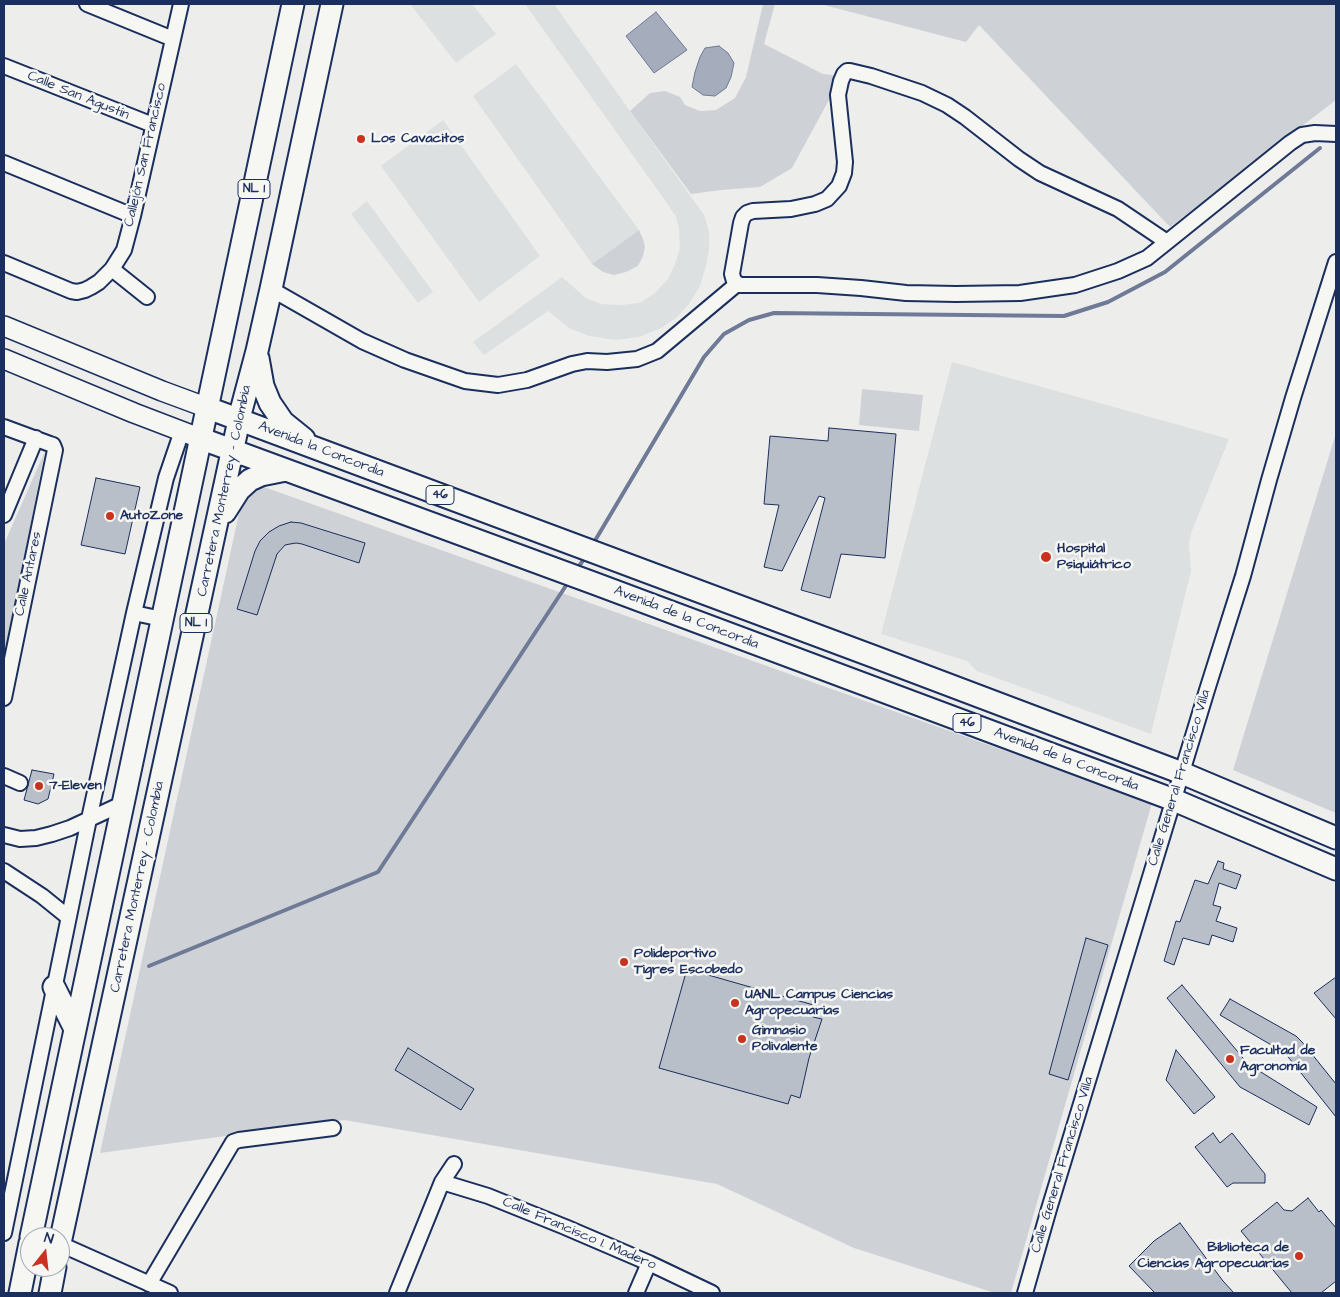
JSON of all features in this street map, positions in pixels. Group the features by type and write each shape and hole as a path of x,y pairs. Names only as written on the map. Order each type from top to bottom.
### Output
{"main road":[{"name":"NL 1","path":"33,1227 162,619 192,435 208,408 293,4"},
{"name":"Carretera Monterrey - Colombia","path":"63,1227 332,4"},
{"name":"Avenida la Concordia","path":"4,326 208,408 612,559"},
{"path":"36,373 48,344"},
{"path":"257,351 263,386 270,403 283,422 316,449"},
{"name":"46","path":"4,359 134,413 286,470"},
{"name":"Avenida de la Concordia","path":"286,470 1174,800 1336,869"},
{"path":"217,525 244,484 256,477 286,470"},
{"name":"Avenida de la Concordia","path":"612,559 1182,773 1336,838"},
{"path":"54,987 75,1029"},
{"path":"20,1293 23,1277"},
{"path":"50,1293 53,1277"}],"street":[{"path":"87,4 173,39"},
{"name":"Callejón San Francisco","path":"4,263 77,292 99,282 112,269 124,250 133,216 181,4"},
{"name":"Calle San Agustín","path":"4,66 153,125"},
{"path":"1167,242 1118,209 1040,173 1019,159 965,116 947,105 922,93 850,71 844,74 838,95 845,162 844,173 839,186 827,199 815,204 791,210 753,211 747,213 741,223 732,274 734,281 740,285 817,285 906,293 1020,293 1075,285 1118,271 1147,258 1302,135 1315,133 1336,134"},
{"path":"4,163 133,216"},
{"name":"Calle General Francisco Villa","path":"1025,1293 1243,576 1293,398 1336,262"},
{"path":"112,269 147,297"},
{"path":"271,288 362,341 405,360 465,381 498,385 526,380 572,364 587,361 607,362 637,359 657,351 737,284"},
{"path":"4,427 36,438 4,515"},
{"path":"4,1233 88,818 134,613 166,478 192,435"},
{"name":"Calle Antares","path":"4,698 55,450 53,445 36,438"},
{"path":"134,613 162,619"},
{"path":"4,776 20,783"},
{"path":"4,835 20,839 36,838 70,828 88,818 124,803"},
{"path":"4,871 42,896 68,918"},
{"path":"149,1284 233,1142 333,1128"},
{"path":"397,1293 442,1182 454,1164"},
{"name":"Calle Francisco I. Madero","path":"442,1182 488,1196 565,1227 649,1263 712,1293"},
{"path":"70,1248 170,1293"},
{"path":"636,1293 649,1263"}],"shaded area":[{"path":"410,4 472,4 496,34 456,63"},
{"path":"525,4 554,4 704,215 709,231 709,250 700,286 689,304 676,318 661,328 639,337 615,340 589,336 569,328 548,311 484,355 473,342 562,277 586,298 601,304 621,305 640,303 655,293 668,279 680,248 676,217"},
{"path":"763,4 775,4 764,44 823,74 842,76 792,168 760,187 691,194 630,111 650,93 665,91 680,97 685,105 700,111 716,110 735,98 746,77"},
{"path":"820,4 1336,4 1336,100 1170,227 979,25 966,42"},
{"path":"516,64 639,230 592,264 473,96"},
{"path":"443,120 540,256 479,302 381,166"},
{"path":"367,201 433,292 418,303 351,214"},
{"path":"639,230 645,247 638,266 614,275 603,272 592,264"},
{"name":"Hospital Psiquiátrico","path":"952,362 1229,439 1191,533 1189,543 1191,571 1151,734 977,671 967,661 881,634"},
{"path":"862,389 923,395 919,431 859,425"},
{"path":"1336,433 1336,813 1233,770"},
{"path":"45,451 4,660 4,544"},
{"name":"Polideportivo Tigres Escobedo","path":"264,487 1152,803 1011,1293 995,1293 854,1248 717,1184 344,1120 100,1153 241,504 252,491"}],"water":[{"path":"656,12 687,50 654,73 626,36"},
{"path":"719,46 728,53 734,63 731,77 726,88 715,96 703,95 692,87 695,72 705,48"}],"building":[{"path":"829,428 896,434 885,558 841,554 830,598 801,590 825,498 819,496 782,571 764,567 779,505 764,504 770,436 828,441"},
{"name":"AutoZone","path":"96,478 140,487 125,554 81,545"},
{"path":"291,522 301,523 365,543 359,563 302,544 285,545 277,554 257,615 237,609 255,551 260,541 269,532"},
{"name":"7-Eleven","path":"32,770 54,774 48,799 38,804 24,800"},
{"path":"1218,861 1224,863 1223,869 1241,875 1236,889 1219,883 1213,905 1221,907 1216,921 1237,928 1233,942 1212,935 1209,945 1183,938 1174,965 1164,961 1176,921 1180,922 1195,880 1208,884"},
{"path":"1086,938 1108,945 1068,1080 1049,1074"},
{"name":"Gimnasio Polivalente","path":"687,969 817,1006 813,1017 822,1019 809,1058 800,1098 791,1095 788,1104 659,1068"},
{"path":"1336,977 1336,1019 1314,993"},
{"path":"1182,985 1248,1064 1317,1107 1309,1125 1240,1087 1167,998"},
{"path":"1230,999 1296,1036 1303,1043 1336,1084 1336,1117 1285,1053 1220,1015"},
{"path":"408,1048 474,1089 461,1110 395,1070"},
{"path":"1176,1050 1215,1097 1194,1114 1166,1080"},
{"path":"1213,1133 1220,1143 1232,1133 1265,1174 1265,1183 1233,1183 1227,1187 1195,1147"},
{"name":"Biblioteca de Ciencias Agropecuarias","path":"1308,1198 1319,1212 1321,1210 1336,1228 1336,1281 1321,1293 1292,1293 1241,1231 1277,1202 1284,1210 1292,1211"},
{"path":"1180,1223 1234,1293 1155,1293 1129,1266 1154,1241"}],"waterway":[{"path":"593,544 704,357 724,334 749,320 774,313 1064,316 1108,302 1165,272 1320,148"},
{"path":"577,569 586,556"},
{"path":"149,966 378,872 569,581"}],"place":[{"name":"Los Cavacitos","path":"361,139"},
{"name":"AutoZone","path":"110,516"},
{"name":"Hospital Psiquiátrico","path":"1046,557"},
{"name":"7-Eleven","path":"39,786"},
{"name":"Polideportivo Tigres Escobedo","path":"624,962"},
{"name":"UANL Campus Ciencias Agropecuarias","path":"735,1003"},
{"name":"Gimnasio Polivalente","path":"742,1039"},
{"name":"Facultad de Agronomía","path":"1230,1059"},
{"name":"Biblioteca de Ciencias Agropecuarias","path":"1299,1256"}]}
